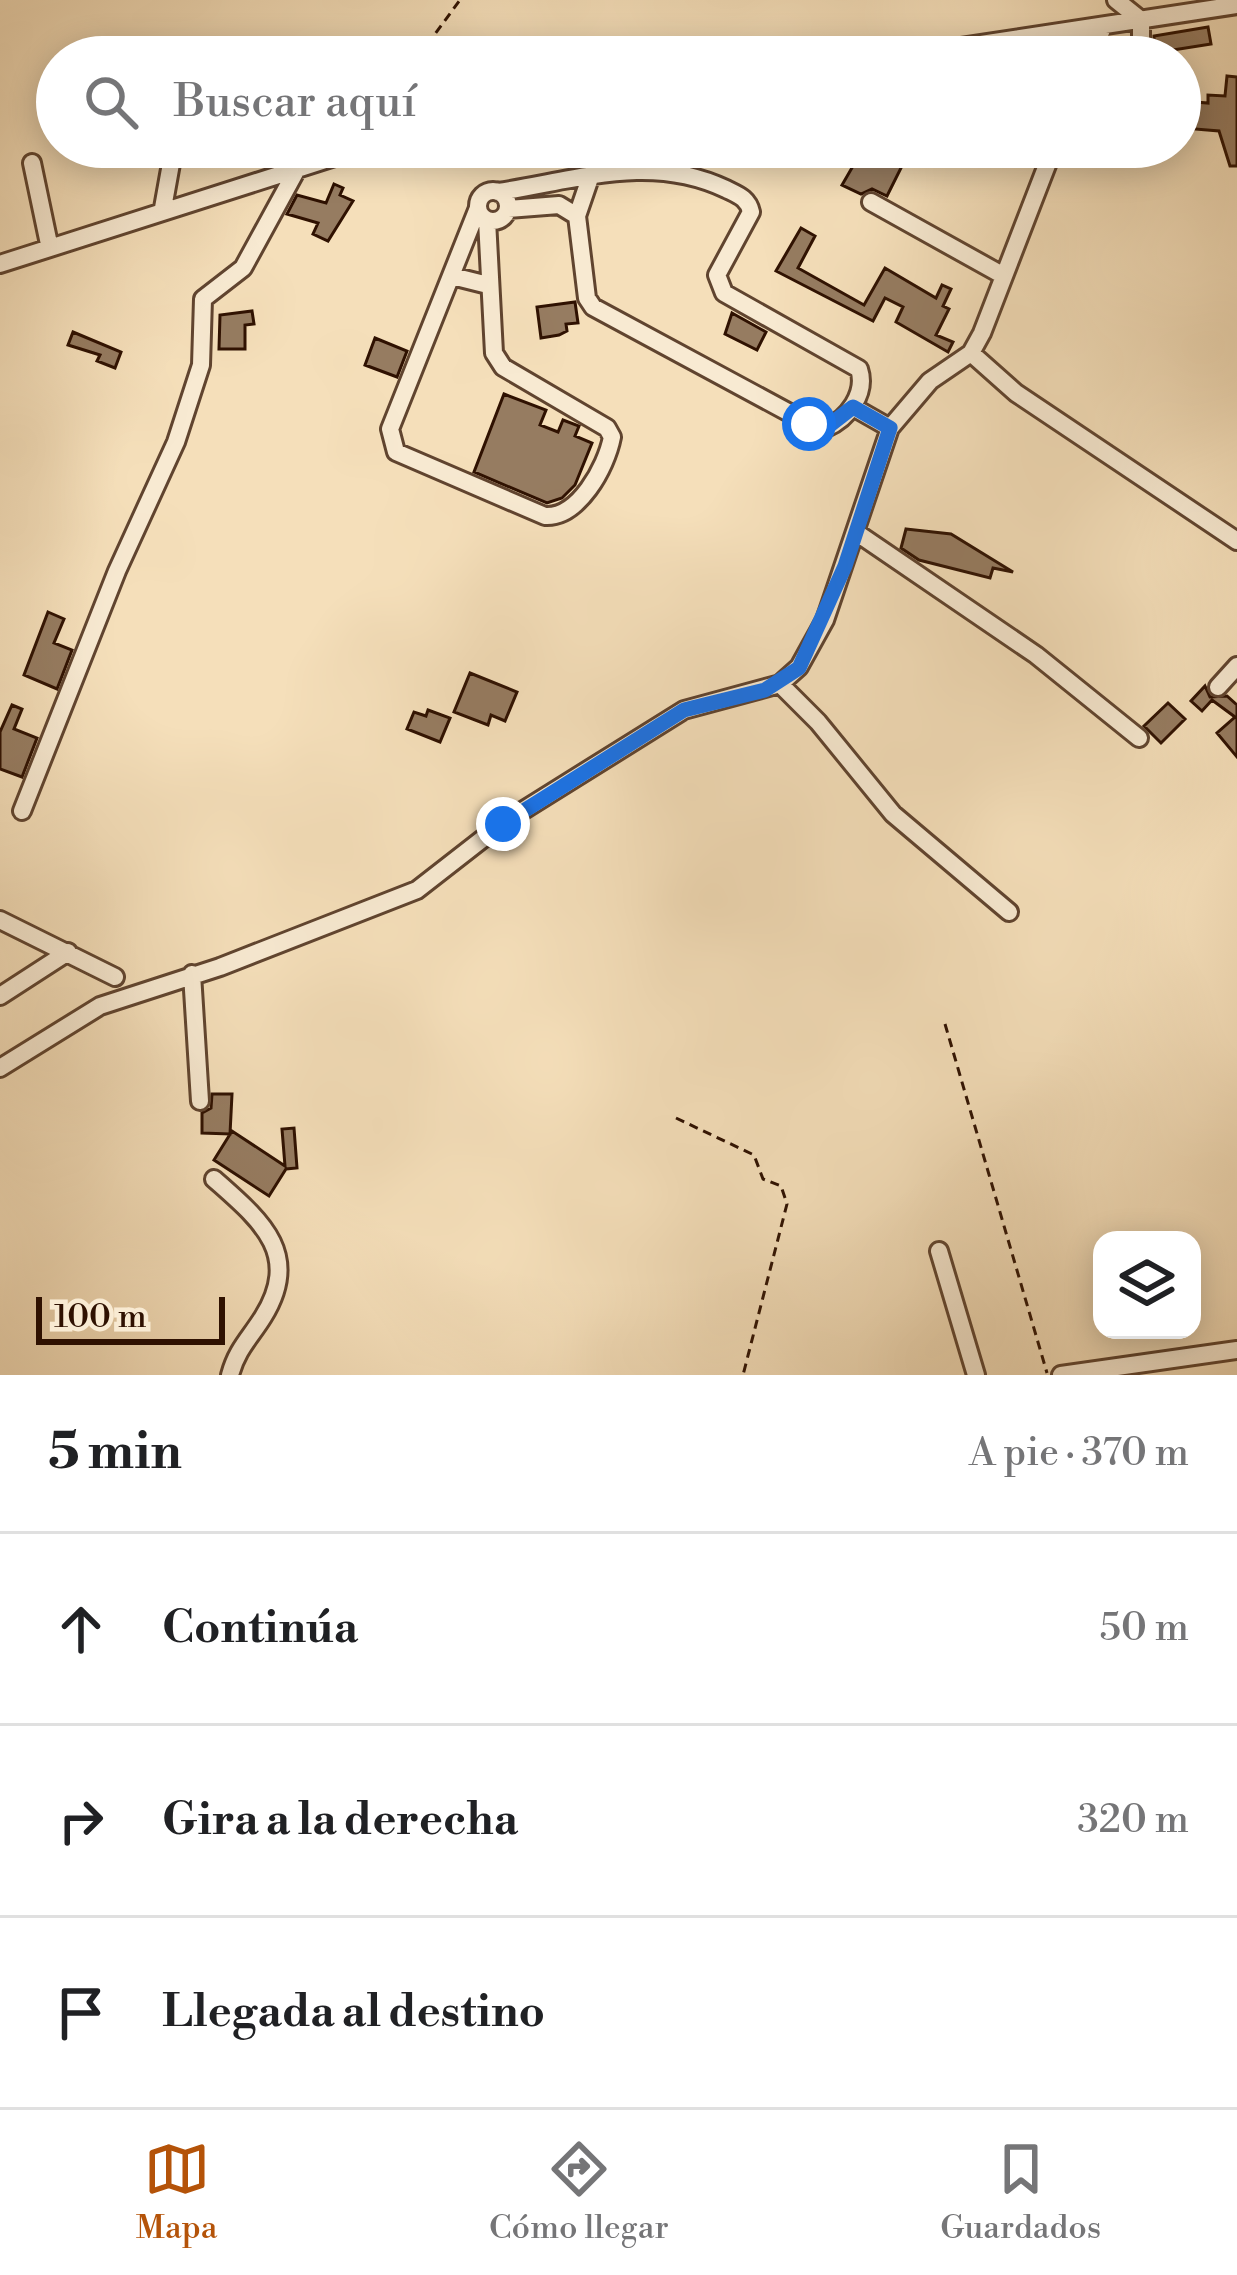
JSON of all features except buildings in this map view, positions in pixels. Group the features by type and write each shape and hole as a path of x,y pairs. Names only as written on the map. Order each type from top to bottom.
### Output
{"street":[{"path":"1116,0 1142,20"},
{"path":"1041,36 1232,4"},
{"path":"1142,20 1142,36"},
{"path":"1099,36 1103,27"},
{"path":"32,163 49,244"},
{"path":"163,208 170,168"},
{"path":"0,264 163,208 305,168"},
{"path":"0,1068 100,1006 417,890 503,824 684,710 780,685 799,668 825,620 890,428 930,381 970,353 1046,168"},
{"path":"503,200 590,178 673,169 751,205 717,275 718,285 724,293 859,369 862,383 853,407 826,428 809,424 593,308 577,216 590,178"},
{"path":"22,811 117,572 176,442 201,365 203,298 243,268 296,171"},
{"path":"483,214 452,276 390,429 390,442 396,452 545,516 560,517 574,510 613,437 607,428 502,367 494,353 484,194 559,205 577,216"},
{"path":"483,214 498,220 503,200"},
{"path":"871,202 1004,276"},
{"path":"452,276 488,285"},
{"path":"970,353 1016,393 1237,541"},
{"path":"853,407 890,428"},
{"path":"857,533 1036,655 1139,738"},
{"path":"1218,687 1237,665"},
{"path":"780,685 818,722 893,814 1010,912"},
{"path":"0,920 115,977"},
{"path":"0,996 68,952"},
{"path":"192,974 200,1101"},
{"path":"214,1179 266,1226 277,1252 277,1286 262,1318 244,1338 230,1375"},
{"path":"939,1251 976,1375"},
{"path":"1061,1375 1237,1350"},
{"path":"1176,1375 1189,1355"}],"path":[{"path":"433,36 460,0"},
{"path":"945,1024 1047,1375"},
{"path":"676,1118 754,1155 763,1179 781,1186 787,1204 743,1375"}],"route":[{"path":"503,824 684,710 780,685 799,668 825,620 890,428 853,407 826,428 809,424"}]}
